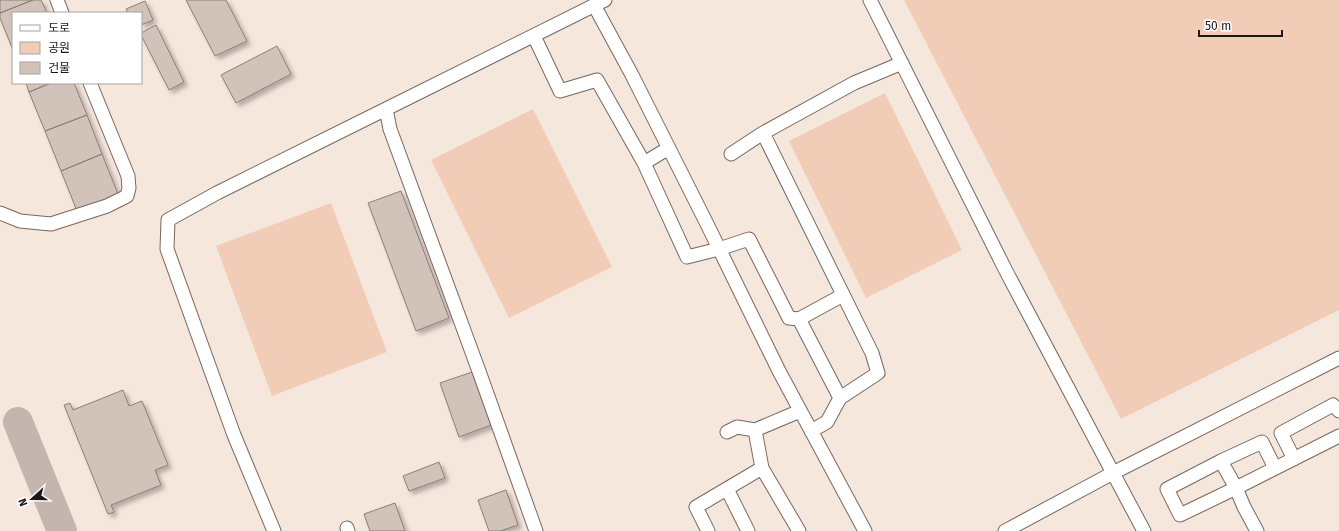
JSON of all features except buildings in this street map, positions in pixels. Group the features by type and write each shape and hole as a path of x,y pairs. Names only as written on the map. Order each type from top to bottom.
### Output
{"lane":[{"path":"57,0 62,12"},
{"path":"870,0 1006,271 1144,531"},
{"path":"274,531 234,435 167,248 168,220 218,193 599,3 632,75 779,371 865,531"},
{"path":"534,36 560,91 597,80 644,163 687,257 719,249 749,239 789,318 799,319 843,295"},
{"path":"731,154 763,133 854,83 902,63"},
{"path":"0,213 20,221 51,224 106,206 127,196 129,188 128,176 90,84"},
{"path":"386,109 390,129 536,531"},
{"path":"763,133 872,353 878,373 840,398 827,422 811,431"},
{"path":"644,163 669,148"},
{"path":"799,319 840,398"},
{"path":"1005,531 1113,473 1339,358"},
{"path":"1294,459 1281,433 1333,404 1339,411"},
{"path":"727,432 737,427 755,430 800,411"},
{"path":"755,430 762,468 799,531"},
{"path":"1275,468 1262,442 1167,489 1180,515 1236,488 1339,436"},
{"path":"1221,461 1257,531"},
{"path":"708,531 696,508 762,468"},
{"path":"727,489 748,531"}],"green space":[{"path":"904,0 1339,0 1339,310 1121,419"},
{"path":"885,93 962,250 866,298 789,141"},
{"path":"533,109 612,267 509,318 431,160"},
{"path":"331,203 387,352 272,396 216,246"}],"taxiway":[{"path":"18,422 62,531"}]}
